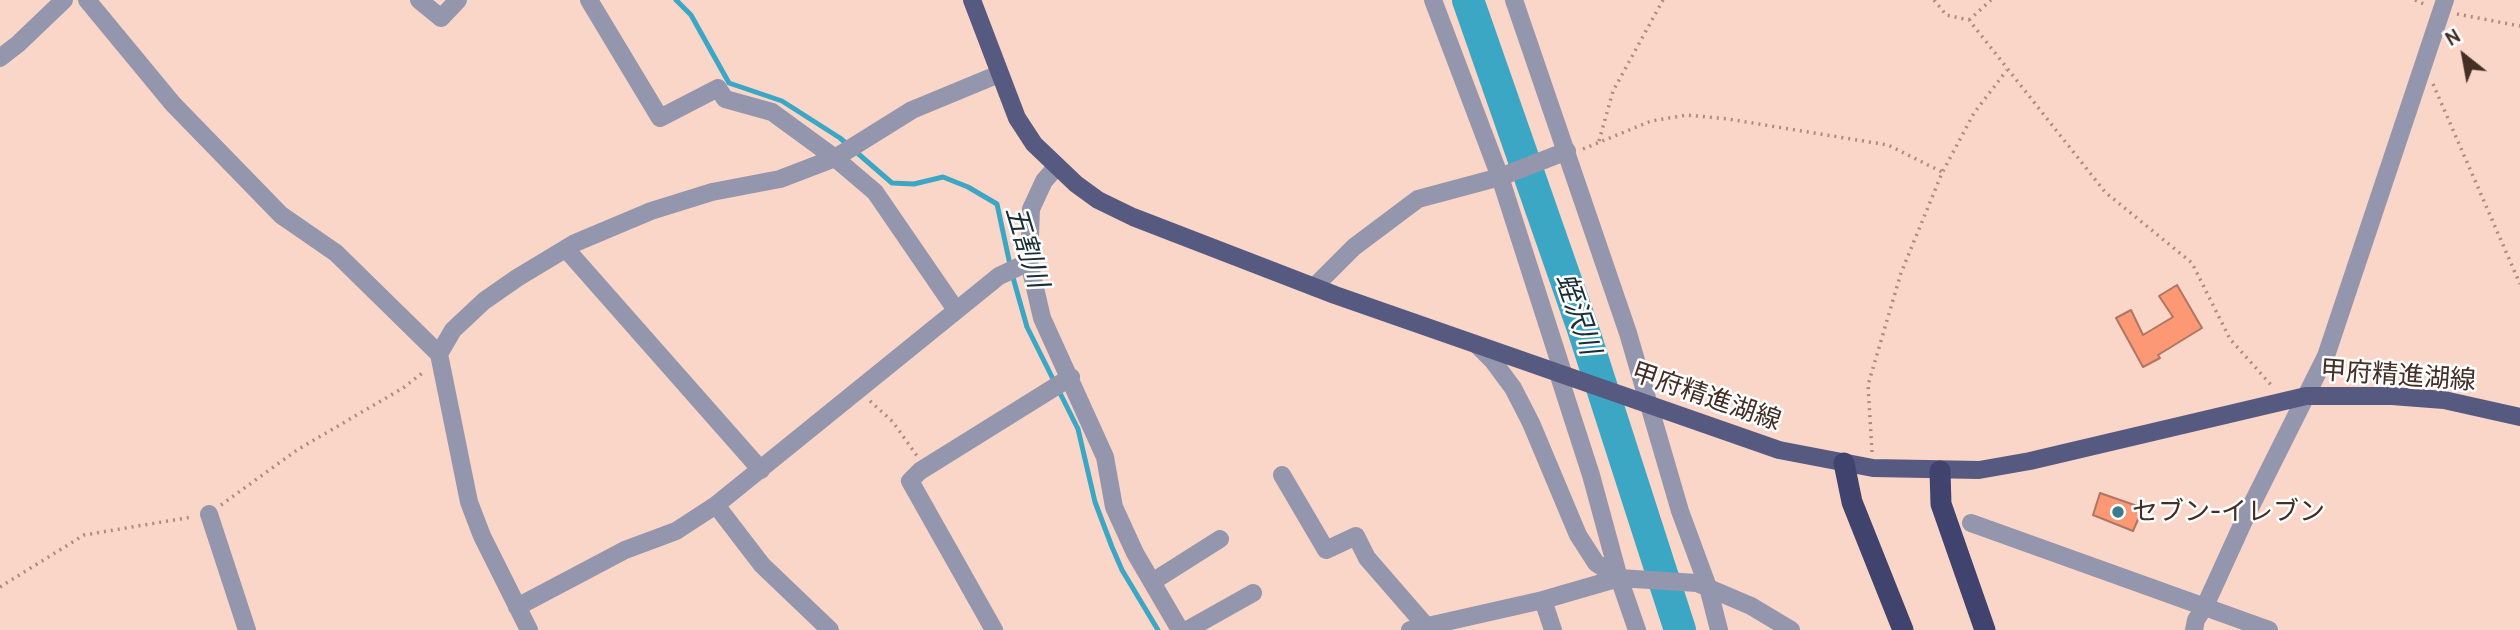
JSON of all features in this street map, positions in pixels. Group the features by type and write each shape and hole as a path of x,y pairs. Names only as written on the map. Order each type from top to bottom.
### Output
{"highway":[{"path":"1844,463 1852,502 1903,630"},
{"path":"1940,471 1941,504 1985,630"}],"main road":[{"name":"甲府精進湖線","path":"972,0 1017,118 1034,144 1098,200 1133,217 1314,287 1779,450 1873,468 1979,470 2030,461 2306,396 2444,400 2520,417"}],"street":[{"path":"0,58 64,0"},
{"path":"87,0 173,104 281,215 336,253 439,354 469,502 482,536 529,630"},
{"path":"419,0 441,18 458,0"},
{"path":"589,0 660,118 718,88 725,99 772,112 835,158 875,192 957,310"},
{"path":"1433,0 1502,176 1564,376 1591,475 1626,579 1637,630"},
{"path":"1514,0 1562,153 1628,333 1645,404 1719,630"},
{"path":"2194,630 2196,620 2330,345 2444,6"},
{"path":"439,354 453,330 484,301 566,249 651,211 712,192 780,179 835,158 912,110 999,74"},
{"path":"1314,287 1354,247 1418,200 1502,176 1562,153"},
{"path":"1057,166 1044,181 1031,209 1029,262 1042,318 1105,457 1114,507 1135,552 1180,630"},
{"path":"566,249 761,470"},
{"path":"517,607 625,550 676,531 716,505 999,276 1029,262"},
{"path":"1478,346 1493,360 1513,387 1578,535 1596,563 1626,579"},
{"path":"994,630 910,481 925,468 1071,377"},
{"path":"1282,475 1326,550 1356,536 1367,558 1418,628 1626,579 1703,585 1751,606 1791,630"},
{"path":"716,505 762,565 830,630"},
{"path":"209,514 247,630"},
{"path":"1971,523 2269,630"},
{"path":"1152,582 1220,539"},
{"path":"1187,630 1253,593"},
{"path":"1543,600 1553,630"}],"path":[{"path":"1599,141 1613,91 1663,0"},
{"path":"1934,0 1946,15 1969,20 2105,192 2192,263 2230,339 2285,401"},
{"path":"1969,20 1991,0"},
{"path":"2444,6 2520,26"},
{"path":"1873,468 1868,385 1901,273 1942,173 1974,113 2007,70"},
{"path":"2421,73 2436,86 2520,284"},
{"path":"1562,153 1580,150 1651,121 1687,115 1728,118 1888,145 1942,173"},
{"path":"0,587 84,536 209,514 297,450 403,388 424,372 439,354"},
{"path":"858,389 893,422 925,468"}],"building":[{"path":"2177,285 2202,328 2143,367 2116,318 2131,310 2143,335 2173,317 2159,296"},
{"name":"セブン-イレブン","path":"2100,493 2143,508 2133,531 2093,515"}],"waterway":[{"name":"五割川","path":"676,0 691,15 729,83 782,101 840,138 892,183 914,184 943,177 968,187 997,204 1027,327 1078,429 1095,502 1112,547 1122,570 1158,630"},
{"name":"蛭沢川","path":"1468,0 1583,329 1680,630"}],"place":[{"name":"セブン-イレブン","path":"2118,512"}]}
